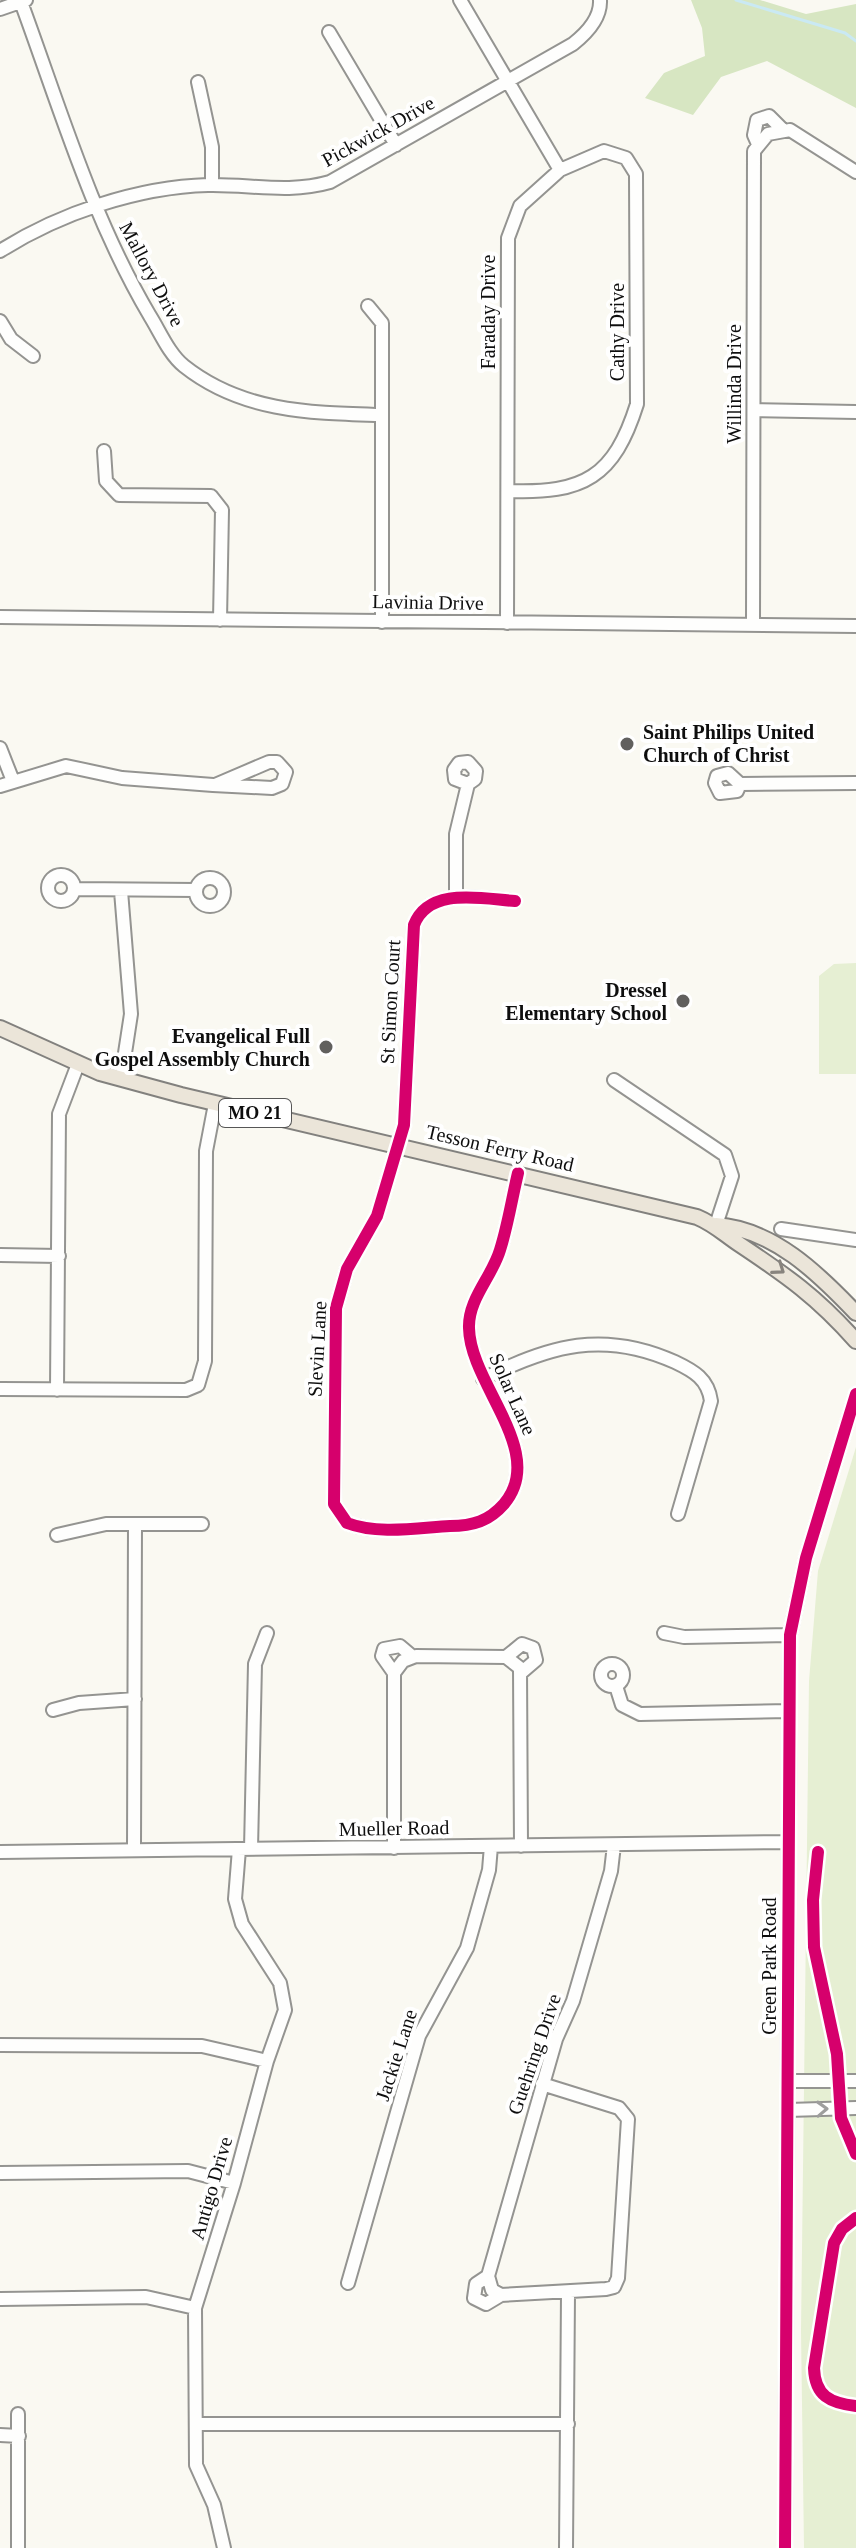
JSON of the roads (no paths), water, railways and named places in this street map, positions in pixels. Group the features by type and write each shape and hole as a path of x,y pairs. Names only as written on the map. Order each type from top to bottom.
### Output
{"main road":[{"name":"Tesson Ferry Road","path":"0,1028 78,1064 121,1079 215,1104 669,1208 716,1225 744,1227 811,1270 856,1313"},
{"name":"Tesson Ferry Road","path":"716,1225 809,1292 856,1341"}],"street":[{"path":"460,0 560,170"},
{"name":"Pickwick Drive","path":"0,251 96,208 169,187 308,188 330,182 585,35 599,13 600,0"},
{"path":"0,9 23,1"},
{"name":"Mallory Drive","path":"23,1 114,255 176,358 185,367 233,394 262,405 289,411 380,415"},
{"path":"329,32 396,145"},
{"path":"198,82 212,147 212,185"},
{"name":"Willinda Drive","path":"753,625 754,151 758,144 754,135 757,120 769,116 783,130"},
{"path":"758,144 768,134 790,130 856,172"},
{"name":"Cathy Drive","path":"508,491 546,492 580,483 608,465 626,439 637,404 636,174 626,158 604,151 560,170"},
{"name":"Faraday Drive","path":"507,623 508,238 520,206 560,170"},
{"path":"368,306 382,323 382,622"},
{"path":"0,321 11,339 33,356"},
{"path":"754,410 856,412"},
{"path":"104,451 106,481 119,495 211,496 222,510 220,620"},
{"name":"Lavinia Drive","path":"0,617 856,626"},
{"path":"0,748 13,781"},
{"path":"0,786 66,766 122,778 215,785 272,788 282,784 286,772 277,762 269,762 215,785"},
{"path":"740,784 856,783"},
{"path":"456,897 456,834 468,784"},
{"path":"74,889 196,890"},
{"path":"121,891 131,1014 121,1079"},
{"name":"St Simon Court","path":"398,1145 404,1125 414,925 424,908 456,897 515,901"},
{"path":"57,1390 59,1114 78,1064"},
{"path":"614,1080 725,1155 732,1176 716,1225"},
{"path":"0,1389 186,1390 198,1385 205,1361 206,1151 215,1104"},
{"name":"Slevin Lane","path":"398,1145 377,1216 347,1269 336,1308 334,1504 340,1517 360,1528 464,1526 491,1517 511,1495"},
{"name":"Solar Lane","path":"511,1495 517,1479 518,1456 471,1348 469,1316 500,1251 518,1173"},
{"path":"781,1229 856,1240"},
{"path":"0,1255 59,1256"},
{"path":"483,1379 547,1351 606,1343 657,1354 695,1373 709,1387 711,1401 678,1514"},
{"name":"Green Park Road","path":"785,2548 790,1635 806,1558 856,1394"},
{"path":"134,1850 135,1524"},
{"path":"57,1535 91,1525 202,1524"},
{"name":"Antigo Drive","path":"224,2548 214,2505 196,2465 195,2308 234,2183 267,2061 285,2010 280,1983 242,1924 235,1899 245,1849 255,1664 267,1633"},
{"path":"664,1633 684,1637 790,1635"},
{"path":"394,1848 394,1673 382,1656 384,1649 400,1646 408,1659"},
{"path":"394,1673 408,1659 515,1664 521,1846"},
{"path":"616,1686 622,1705 640,1714 789,1711"},
{"path":"53,1710 79,1703 135,1699"},
{"name":"Mueller Road","path":"0,1852 789,1842"},
{"name":"Guehring Drive","path":"542,2084 619,2108 628,2119 617,2283 606,2289 568,2294 501,2295 486,2304 474,2298 476,2284 488,2276 542,2084 573,2001 611,1871 614,1845"},
{"name":"Jackie Lane","path":"348,2283 419,2036 467,1948 489,1870 491,1846"},
{"path":"0,2045 202,2046 267,2061"},
{"path":"789,2081 856,2081"},
{"path":"788,2110 856,2108"},
{"path":"0,2173 188,2171 234,2183"},
{"path":"488,2276 492,2290 501,2295"},
{"path":"566,2548 568,2294"},
{"path":"0,2299 146,2297 195,2308"},
{"path":"18,2414 18,2548"},
{"path":"196,2424 568,2424"},
{"path":"0,2435 19,2436"}],"waterway":[{"path":"736,0 845,33 856,41"}],"place":[{"name":"Saint Philips United Church of Christ","path":"627,744"},
{"name":"Dressel Elementary School","path":"683,1001"},
{"name":"Evangelical Full Gospel Assembly Church","path":"326,1047"}]}
